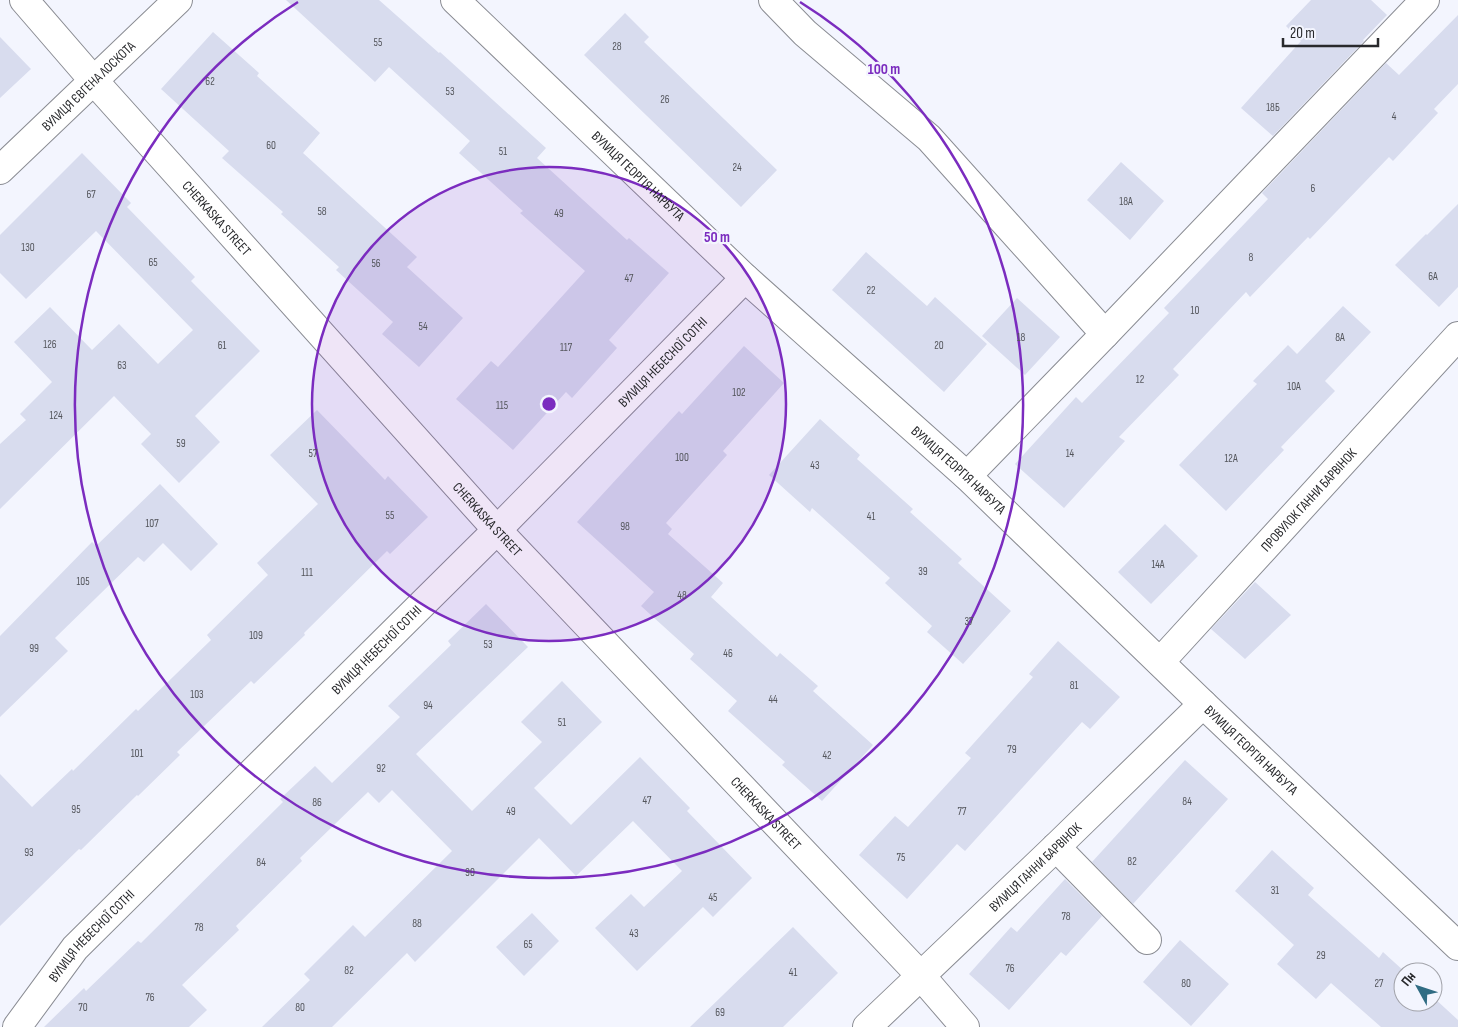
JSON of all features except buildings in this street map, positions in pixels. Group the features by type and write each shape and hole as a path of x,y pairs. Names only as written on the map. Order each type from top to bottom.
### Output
{"street":[{"name":"CHERKASKA STREET","path":"24,0 94,81 497,530 921,976 965,1027"},
{"name":"ВУЛИЦЯ ЄВГЕНА ЛОСКОТА","path":"0,170 178,0"},
{"name":"ВУЛИЦЯ ГЕОРГІЯ НАРБУТА","path":"455,0 745,278 967,476 1203,704 1458,946"},
{"path":"773,0 805,33 929,138 1105,334"},
{"path":"967,476 1425,0"},
{"name":"ВУЛИЦЯ НЕБЕСНОЇ СОТНІ","path":"17,1027 75,948 497,530 745,278"},
{"name":"ПРОВУЛОК ГАННИ БАРВІНОК","path":"1160,662 1458,336"},
{"name":"ВУЛИЦЯ ГАННИ БАРВІНОК","path":"867,1027 1056,848 1203,704"},
{"path":"1056,848 1147,940"}]}
